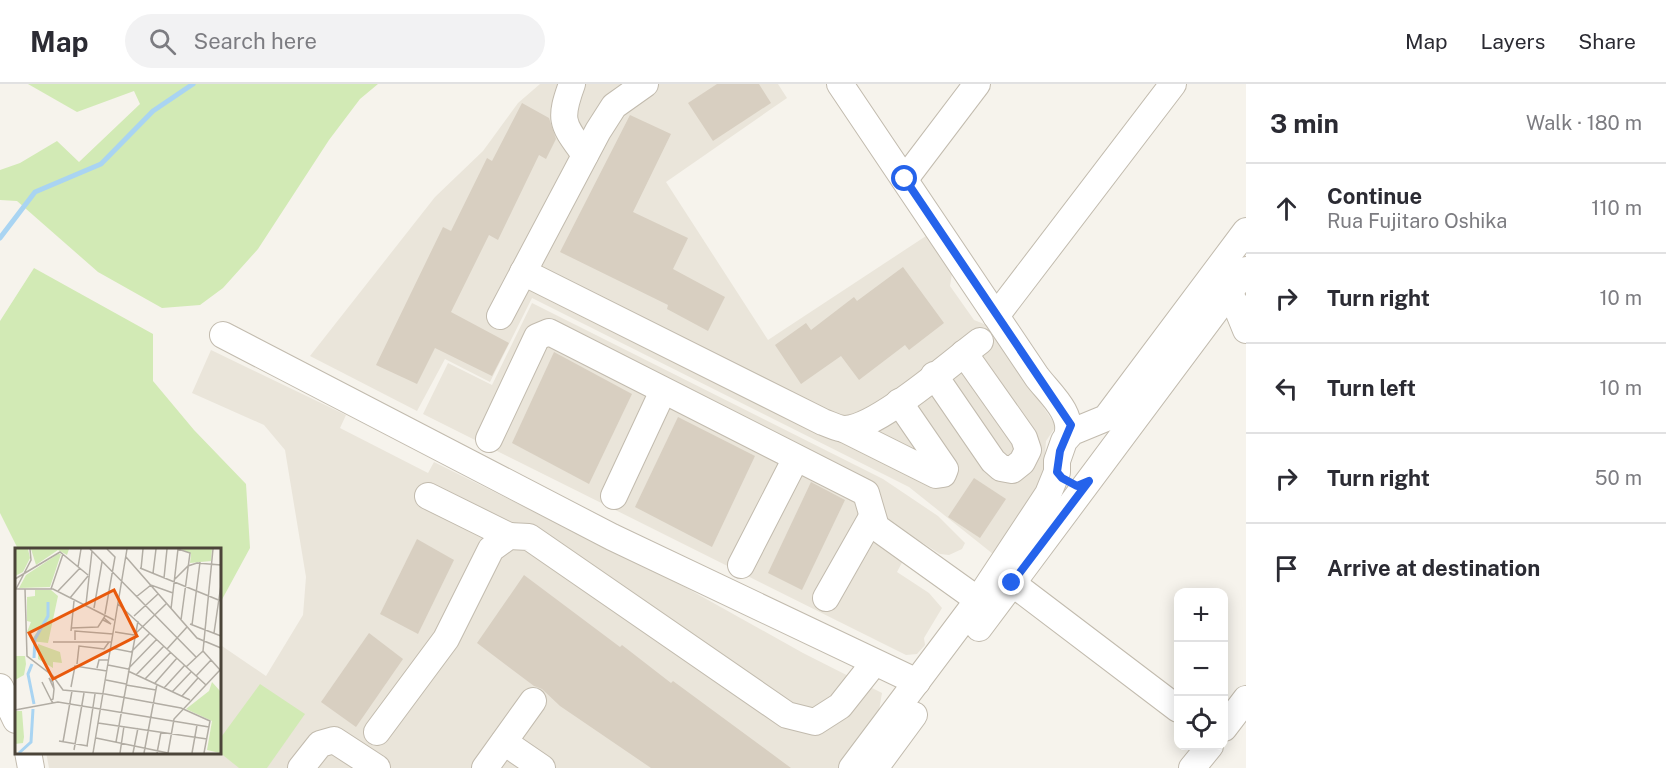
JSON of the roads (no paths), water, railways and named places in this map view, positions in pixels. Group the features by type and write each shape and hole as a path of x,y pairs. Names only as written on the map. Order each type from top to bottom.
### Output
{"street":[{"path":"572,84 563,108 565,126 585,156"},
{"path":"500,316 614,106 645,84"},
{"path":"905,179 977,84"},
{"path":"996,316 1173,84"},
{"path":"840,85 996,316 1068,417 1075,431"},
{"path":"873,763 1096,471 1221,284 1245,233"},
{"path":"873,763 917,682 978,600 1048,494 1057,472 1057,461 1075,431 1106,418 1221,284 1246,270"},
{"path":"523,272 823,422 844,429 936,476 943,474 945,469 899,402"},
{"path":"1221,284 1246,330"},
{"path":"489,439 537,337 549,332 866,493 876,527 978,600"},
{"path":"223,335 612,537 917,682"},
{"path":"844,429 869,421 899,402 934,375 972,347 1024,438 1028,450 1022,462 1012,470 1001,468 993,461 934,375"},
{"path":"614,496 663,391"},
{"path":"1057,472 1062,478 1077,486 1096,471 1107,451 1106,439 1095,430 1075,431"},
{"path":"741,565 796,458"},
{"path":"428,496 509,536 529,537 787,715 815,722 840,706 874,663"},
{"path":"826,598 872,517"},
{"path":"377,732 446,639 491,549 509,536"},
{"path":"1012,583 1174,706"},
{"path":"0,687 15,718"},
{"path":"1228,723 1246,699"},
{"path":"485,768 533,701"},
{"path":"1228,734 1246,729"},
{"path":"301,768 320,744 334,740 378,768"},
{"path":"504,742 542,768"},
{"path":"1192,768 1207,750"},
{"path":"28,753 31,768"}],"waterway":[{"path":"0,238 35,192 101,164 153,111 193,84"}]}
